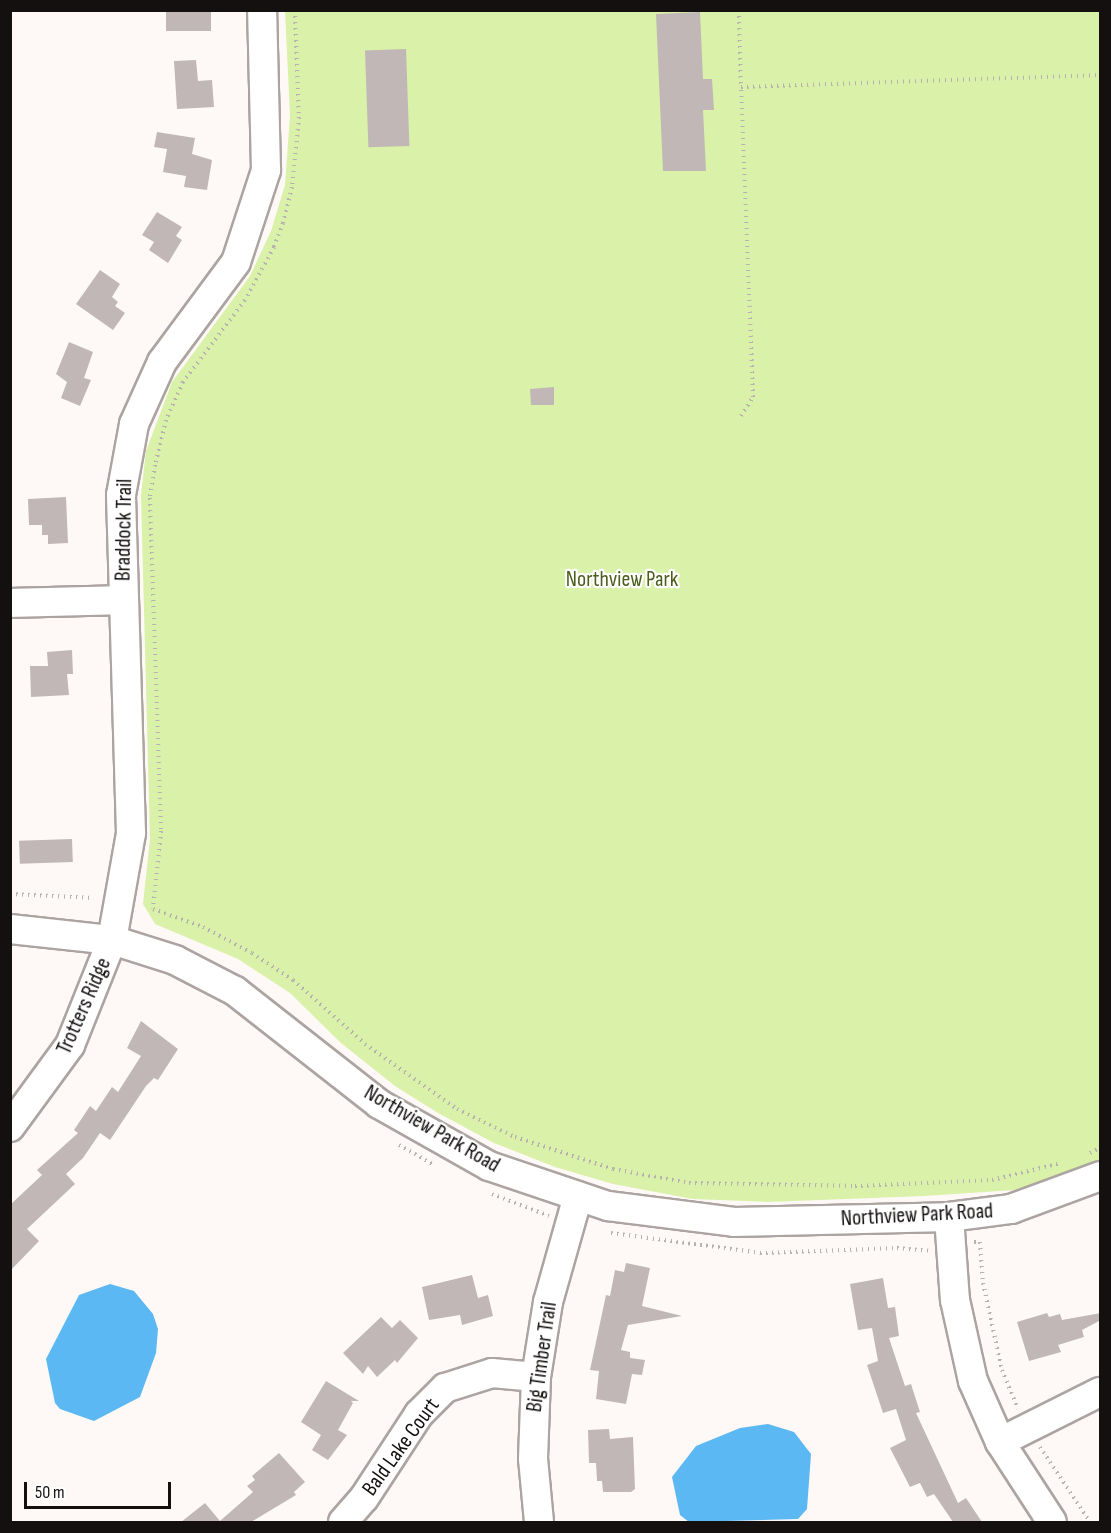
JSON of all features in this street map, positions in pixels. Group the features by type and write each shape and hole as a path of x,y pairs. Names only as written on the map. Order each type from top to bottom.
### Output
{"street":[{"name":"Braddock Trail","path":"112,940 130,833 121,495 134,423 162,362 236,262 266,170 262,10"},
{"path":"10,603 123,600"},
{"name":"Northview Park Road","path":"10,929 112,940 175,960 236,991 379,1104 489,1166 608,1206 734,1222 949,1217 1011,1209 1091,1166"},
{"name":"Trotters Ridge","path":"10,1127 70,1045 112,940"},
{"name":"Big Timber Trail","path":"539,1522 533,1459 536,1377 549,1302 578,1196"},
{"path":"949,1217 959,1328 973,1381 1000,1442 1052,1522"},
{"name":"Bald Lake Court","path":"343,1522 364,1498 419,1414 445,1388 492,1373 536,1377"},
{"path":"1000,1442 1101,1392"}],"path":[{"path":"296,10 299,117 292,187 283,223 274,247 245,300 183,382 166,420 155,465 150,498 161,831 153,909 203,927 252,953 293,980 364,1044 457,1109 515,1137 613,1169 689,1183 855,1186 992,1180 1071,1159"},
{"path":"739,10 753,397 741,416"},
{"path":"741,87 1101,75"},
{"path":"10,894 93,898"},
{"path":"1091,1166 1101,1148"},
{"path":"980,1242 983,1283 1002,1370 1029,1427 1090,1522"}],"green space":[{"name":"Northview Park","path":"285,11 1100,11 1100,1165 1057,1181 1015,1190 924,1196 768,1202 693,1199 613,1184 555,1167 494,1143 438,1113 395,1086 341,1043 290,993 238,959 155,924 143,904 150,839 141,495 146,451 172,382 250,276 271,231 285,185 290,115"}],"water":[{"path":"110,1284 134,1291 153,1314 158,1329 156,1353 140,1397 94,1421 60,1409 55,1403 46,1359 79,1295"},
{"path":"768,1424 794,1432 811,1454 807,1509 798,1519 689,1522 680,1515 672,1477 696,1446 740,1428"}],"building":[{"path":"166,10 211,10 211,31 166,31"},
{"path":"700,12 703,79 712,79 714,110 703,110 706,171 663,171 656,14"},
{"path":"406,49 409,146 368,147 365,50"},
{"path":"196,60 198,81 212,80 214,107 177,109 174,61"},
{"path":"157,132 195,138 192,154 212,160 207,190 184,187 186,176 163,172 167,149 154,147"},
{"path":"157,212 182,227 176,236 182,240 168,263 149,250 154,242 142,235"},
{"path":"100,270 120,284 112,297 118,302 115,306 125,313 113,330 76,304"},
{"path":"69,342 93,352 84,378 91,380 80,406 61,398 67,382 56,374"},
{"path":"554,387 554,405 531,405 530,389"},
{"path":"66,497 68,543 48,544 48,535 42,535 42,525 29,525 28,499"},
{"path":"72,650 73,674 67,674 69,695 31,697 30,666 48,666 47,652"},
{"path":"72,839 73,862 20,864 19,841"},
{"path":"141,1021 178,1049 158,1080 154,1078 146,1086 110,1140 100,1133 83,1158 66,1174 75,1184 27,1229 39,1241 10,1271 10,1205 42,1175 37,1170 78,1133 74,1130 90,1106 96,1111 112,1087 118,1092 141,1056 127,1048"},
{"path":"626,1263 650,1268 642,1306 682,1316 628,1325 621,1350 630,1352 630,1358 645,1360 642,1375 632,1374 626,1404 596,1399 599,1371 590,1370 606,1295 610,1296 615,1270 624,1272"},
{"path":"472,1275 478,1298 488,1295 493,1316 462,1325 460,1315 429,1320 422,1287"},
{"path":"883,1278 888,1308 895,1307 899,1336 889,1338 905,1386 911,1384 920,1412 916,1413 958,1503 966,1498 982,1522 953,1522 934,1494 927,1497 920,1483 910,1487 890,1448 906,1440 896,1409 883,1413 867,1365 878,1361 872,1328 858,1330 850,1284"},
{"path":"1047,1313 1049,1317 1060,1314 1062,1320 1101,1313 1101,1320 1082,1330 1084,1337 1058,1345 1061,1352 1029,1361 1017,1322"},
{"path":"381,1317 392,1328 400,1320 418,1338 397,1363 395,1360 377,1377 368,1366 363,1374 343,1353"},
{"path":"326,1381 359,1401 351,1401 353,1403 338,1430 347,1435 328,1460 312,1450 321,1435 301,1422"},
{"path":"609,1429 610,1439 633,1437 635,1489 631,1492 603,1492 602,1481 597,1481 596,1463 589,1463 588,1430"},
{"path":"279,1453 305,1482 294,1492 296,1495 251,1522 181,1522 205,1503 220,1521 253,1492 247,1486 255,1480 252,1476"}]}
